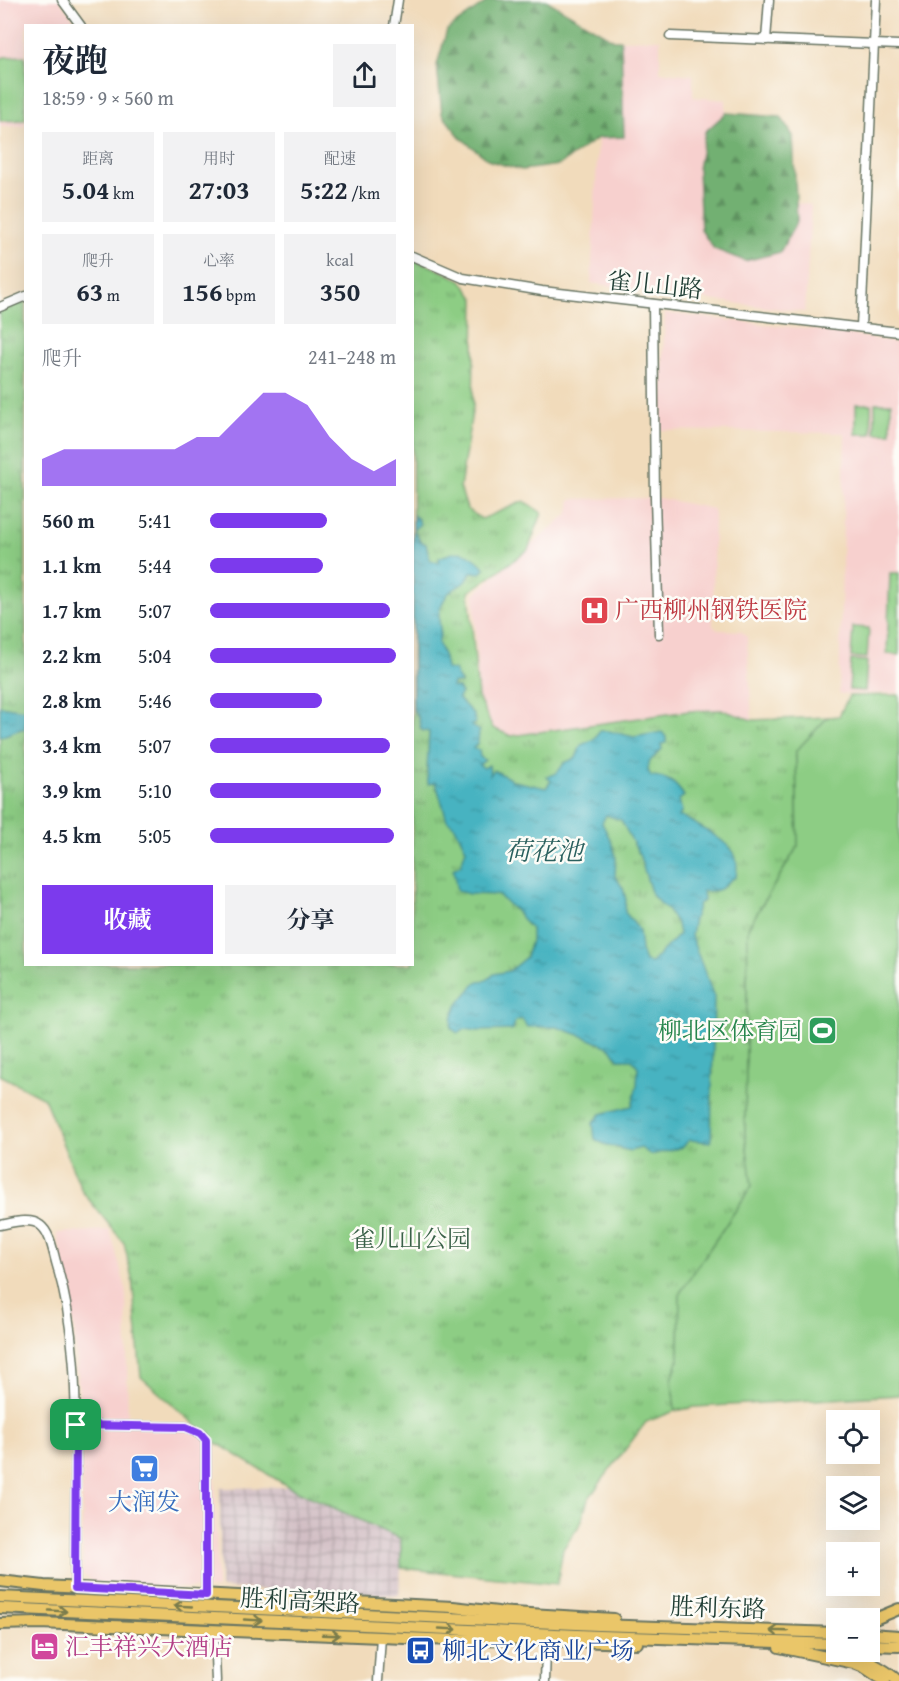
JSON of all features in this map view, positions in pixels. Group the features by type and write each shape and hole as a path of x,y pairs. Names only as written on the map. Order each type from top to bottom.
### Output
{"main road":[{"path":"0,1581 75,1588 453,1607 644,1621 698,1634"},
{"path":"0,1588 44,1586"},
{"name":"胜利高架路","path":"0,1597 598,1630"},
{"name":"胜利高架路","path":"0,1608 598,1630"},
{"path":"880,1617 899,1610"},
{"path":"0,1619 39,1623 453,1640 500,1639 545,1645 662,1643 698,1634"},
{"path":"0,1624 39,1623"},
{"name":"胜利东路","path":"598,1630 698,1634 826,1632"},
{"name":"胜利东路","path":"698,1634 729,1640 826,1644"},
{"path":"880,1635 899,1636"},
{"path":"729,1640 826,1650"},
{"path":"880,1645 899,1646"},
{"path":"776,1646 854,1663 885,1681"},
{"path":"869,1662 898,1681"}],"street":[{"path":"62,0 80,24"},
{"path":"394,24 398,0"},
{"path":"766,40 769,0"},
{"path":"861,327 876,0"},
{"path":"670,36 899,45"},
{"name":"雀儿山路","path":"414,257 463,278 542,291 899,332"},
{"path":"0,307 24,297"},
{"path":"653,304 659,634"},
{"path":"0,1225 21,1221 40,1225 47,1235 62,1281 74,1345 75,1588"},
{"path":"76,1425 186,1427 200,1433 206,1440 206,1595"},
{"path":"214,1630 216,1681"},
{"path":"378,1681 381,1637"},
{"path":"545,1645 545,1681"}],"shaded area":[{"path":"0,0 59,0 77,24 24,24 24,126 0,127"},
{"path":"660,39 660,72 693,75 693,97 726,100 726,113 781,117 793,136 796,203 811,205 805,312 591,283 598,138 624,136 621,40"},
{"path":"665,313 843,333 899,343 899,693 839,694 845,433 660,430"},
{"name":"广西柳州钢铁医院","path":"659,498 714,509 713,626 719,630 741,631 747,637 752,720 722,710 689,711 511,736 493,728 478,697 474,594 569,513 571,499"},
{"path":"110,1230 126,1289 128,1422 195,1425 215,1442 217,1589 95,1585 83,1574 81,1422 74,1328 57,1233"},
{"path":"289,1487 401,1539 399,1595 220,1588 220,1488"}],"green space":[{"path":"489,0 546,0 614,40 621,40 624,137 598,138 559,165 522,170 490,161 461,138 442,114 437,65 447,30"},
{"path":"24,56 24,120 0,121 0,59"},
{"path":"726,113 781,117 793,136 797,221 780,252 745,261 714,249 701,230 698,169 705,132"},
{"name":"雀儿山公园","path":"414,258 461,280 475,299 473,406 460,487 467,509 482,519 524,501 542,513 528,550 469,592 478,697 493,728 511,736 689,711 722,710 752,720 828,717 796,751 798,846 748,928 745,1133 752,1186 680,1293 679,1358 672,1380 675,1411 646,1422 588,1499 581,1523 563,1549 557,1584 401,1568 401,1539 289,1487 215,1442 141,1377 132,1278 124,1243 82,1191 44,1098 0,1075 0,309 24,299 24,966 414,966"},
{"path":"875,403 891,403 891,433 875,433"},
{"path":"856,404 871,404 872,434 856,434"},
{"path":"890,573 899,573 899,655 887,654"},
{"path":"853,627 869,628 867,658 851,657"},
{"path":"851,660 867,661 865,691 849,690"},
{"name":"柳北区体育园","path":"899,695 899,1395 695,1407 675,1411 672,1380 679,1358 680,1293 752,1186 745,1133 748,928 798,846 796,751 828,717 839,716 849,696"}],"water":[{"name":"荷花池","path":"414,516 418,519 420,524 414,530"},
{"name":"荷花池","path":"414,530 420,541 426,544 430,560 439,563 439,558 459,552 474,558 485,568 481,573 471,572 466,581 446,597 439,613 438,642 446,669 454,670 461,683 453,683 452,687 458,688 461,693 458,698 473,714 476,723 471,725 479,731 478,743 473,748 479,750 480,757 485,760 479,765 484,768 489,765 490,775 494,770 514,781 546,788 551,781 546,776 555,774 564,763 576,758 581,745 593,740 600,731 634,737 662,732 666,737 666,743 661,744 662,749 649,762 648,770 651,776 670,781 677,787 684,796 679,800 682,812 678,817 683,817 725,843 734,853 737,862 736,877 719,890 703,891 704,901 699,903 691,936 714,997 711,1142 689,1140 683,1147 651,1155 641,1148 630,1151 604,1144 595,1139 593,1123 601,1114 632,1106 637,1085 638,1067 632,1059 618,1059 611,1048 557,1027 527,1027 522,1019 515,1021 513,1030 465,1029 458,1033 451,1028 456,1008 478,981 487,980 494,974 509,971 526,957 531,941 531,929 498,895 469,894 457,891 453,869 461,865 466,849 455,827 447,820 436,783 428,784 429,732 421,730 414,711","holes":["606,815 621,820 639,854 652,895 668,911 677,924 679,934 651,963 645,962 639,930 625,912 626,900 623,888 615,876 616,857 602,823"]},
{"path":"0,706 24,710 24,729 0,736"}],"place":[{"name":"广西柳州钢铁医院","path":"594,610"},
{"name":"柳北区体育园","path":"823,1031"},
{"name":"大润发","path":"144,1469"},
{"name":"汇丰祥兴大酒店","path":"44,1647"},
{"name":"柳北文化商业广场","path":"421,1651"}],"route":[{"path":"76,1425 186,1427 200,1433 206,1440 206,1595 75,1588 76,1425"}]}
